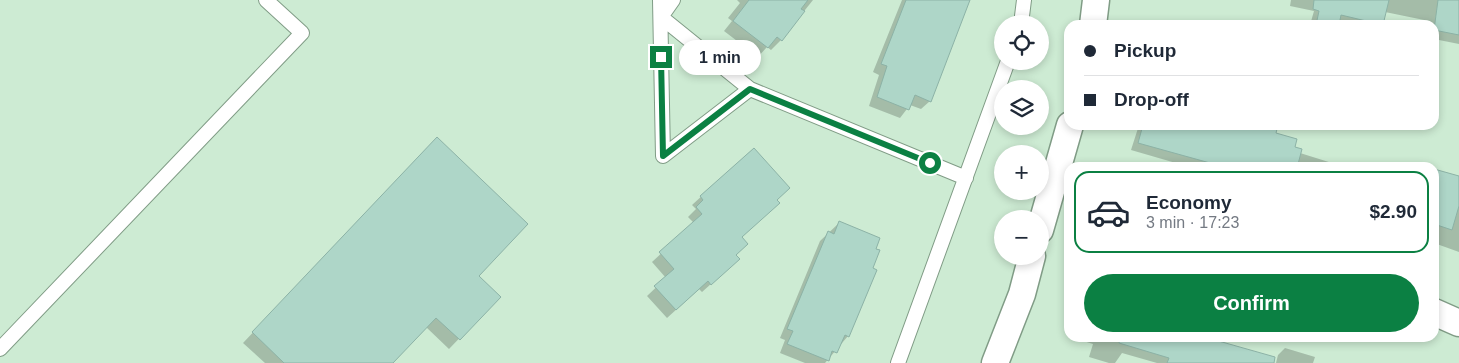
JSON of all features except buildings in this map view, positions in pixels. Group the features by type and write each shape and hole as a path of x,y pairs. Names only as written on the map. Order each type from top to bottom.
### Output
{"street":[{"path":"1094,20 1096,0"},
{"path":"1065,162 1069,130"},
{"path":"1049,218 1058,206 1064,166"},
{"path":"995,363 1022,294 1030,265"},
{"path":"1439,314 1459,323"}],"lane":[{"path":"0,349 302,33 266,0"},
{"path":"660,0 663,156 750,89"},
{"path":"661,18 673,0"},
{"path":"1022,15 1024,0"},
{"path":"661,18 750,89 966,178"},
{"path":"898,363 1005,70"}],"route":[{"path":"661,57 663,156 750,89 930,163"}]}
